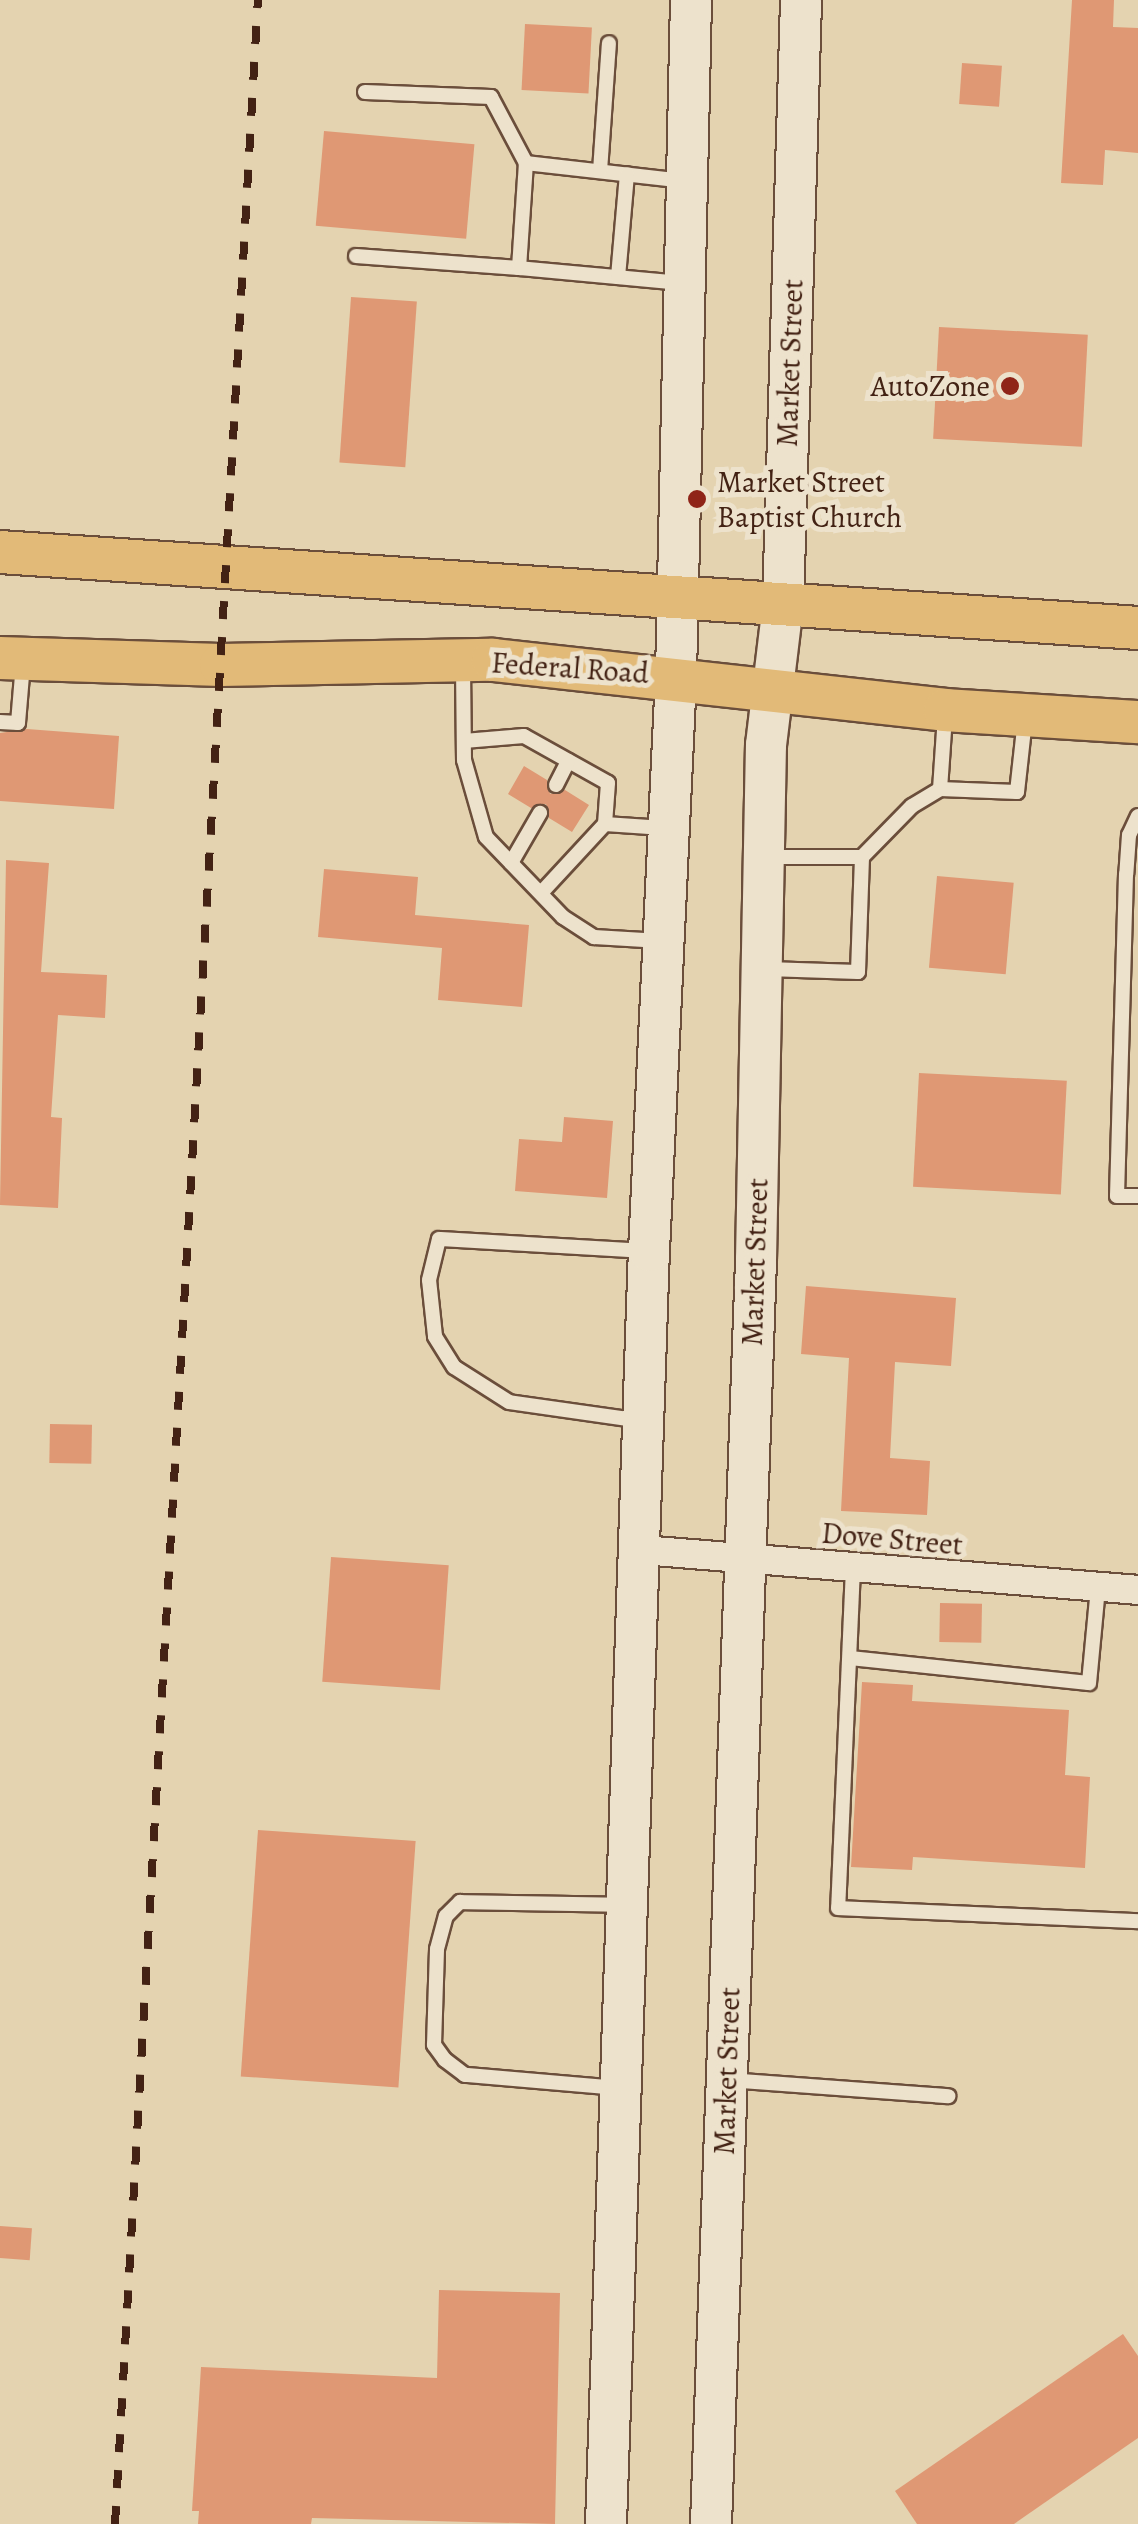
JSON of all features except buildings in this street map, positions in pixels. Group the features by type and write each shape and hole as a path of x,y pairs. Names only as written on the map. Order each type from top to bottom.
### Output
{"main road":[{"path":"606,2524 618,2088 647,1421 649,1251 676,676 691,0"},
{"name":"Market Street","path":"711,2524 763,857 772,688 782,604 801,0"},
{"path":"0,552 1138,628"},
{"name":"Federal Road","path":"12,658 463,661 676,676 945,710 1138,722"}],"street":[{"name":"Dove Street","path":"642,1550 1138,1590"}],"lane":[{"path":"600,171 609,43"},
{"path":"365,92 491,97 526,163 519,268"},
{"path":"526,163 686,181"},
{"path":"618,277 626,174"},
{"path":"356,256 684,283"},
{"path":"0,722 18,724 12,658"},
{"path":"463,661 464,741 486,836 540,893 594,937 665,941"},
{"path":"940,789 945,710"},
{"path":"761,969 858,972 862,856 912,806 940,789 1017,792 1026,715"},
{"path":"464,741 524,736 608,783 605,824 540,893"},
{"path":"556,785 568,761"},
{"path":"511,863 540,813"},
{"path":"1138,816 1129,835 1126,874 1118,1196 1138,1196"},
{"path":"605,824 670,828"},
{"path":"763,857 862,856"},
{"path":"647,1421 509,1402 454,1367 435,1336 429,1280 439,1240 649,1251"},
{"path":"853,1568 838,1908 1138,1921"},
{"path":"850,1658 1090,1683 1098,1587"},
{"path":"618,2088 465,2075 445,2060 434,2045 437,1949 446,1916 460,1902 626,1904"},
{"path":"727,2080 948,2096"}],"railway":[{"path":"115,2524 258,0"}],"place":[{"name":"AutoZone","path":"1010,386"},
{"name":"Market Street Baptist Church","path":"697,499"}]}
